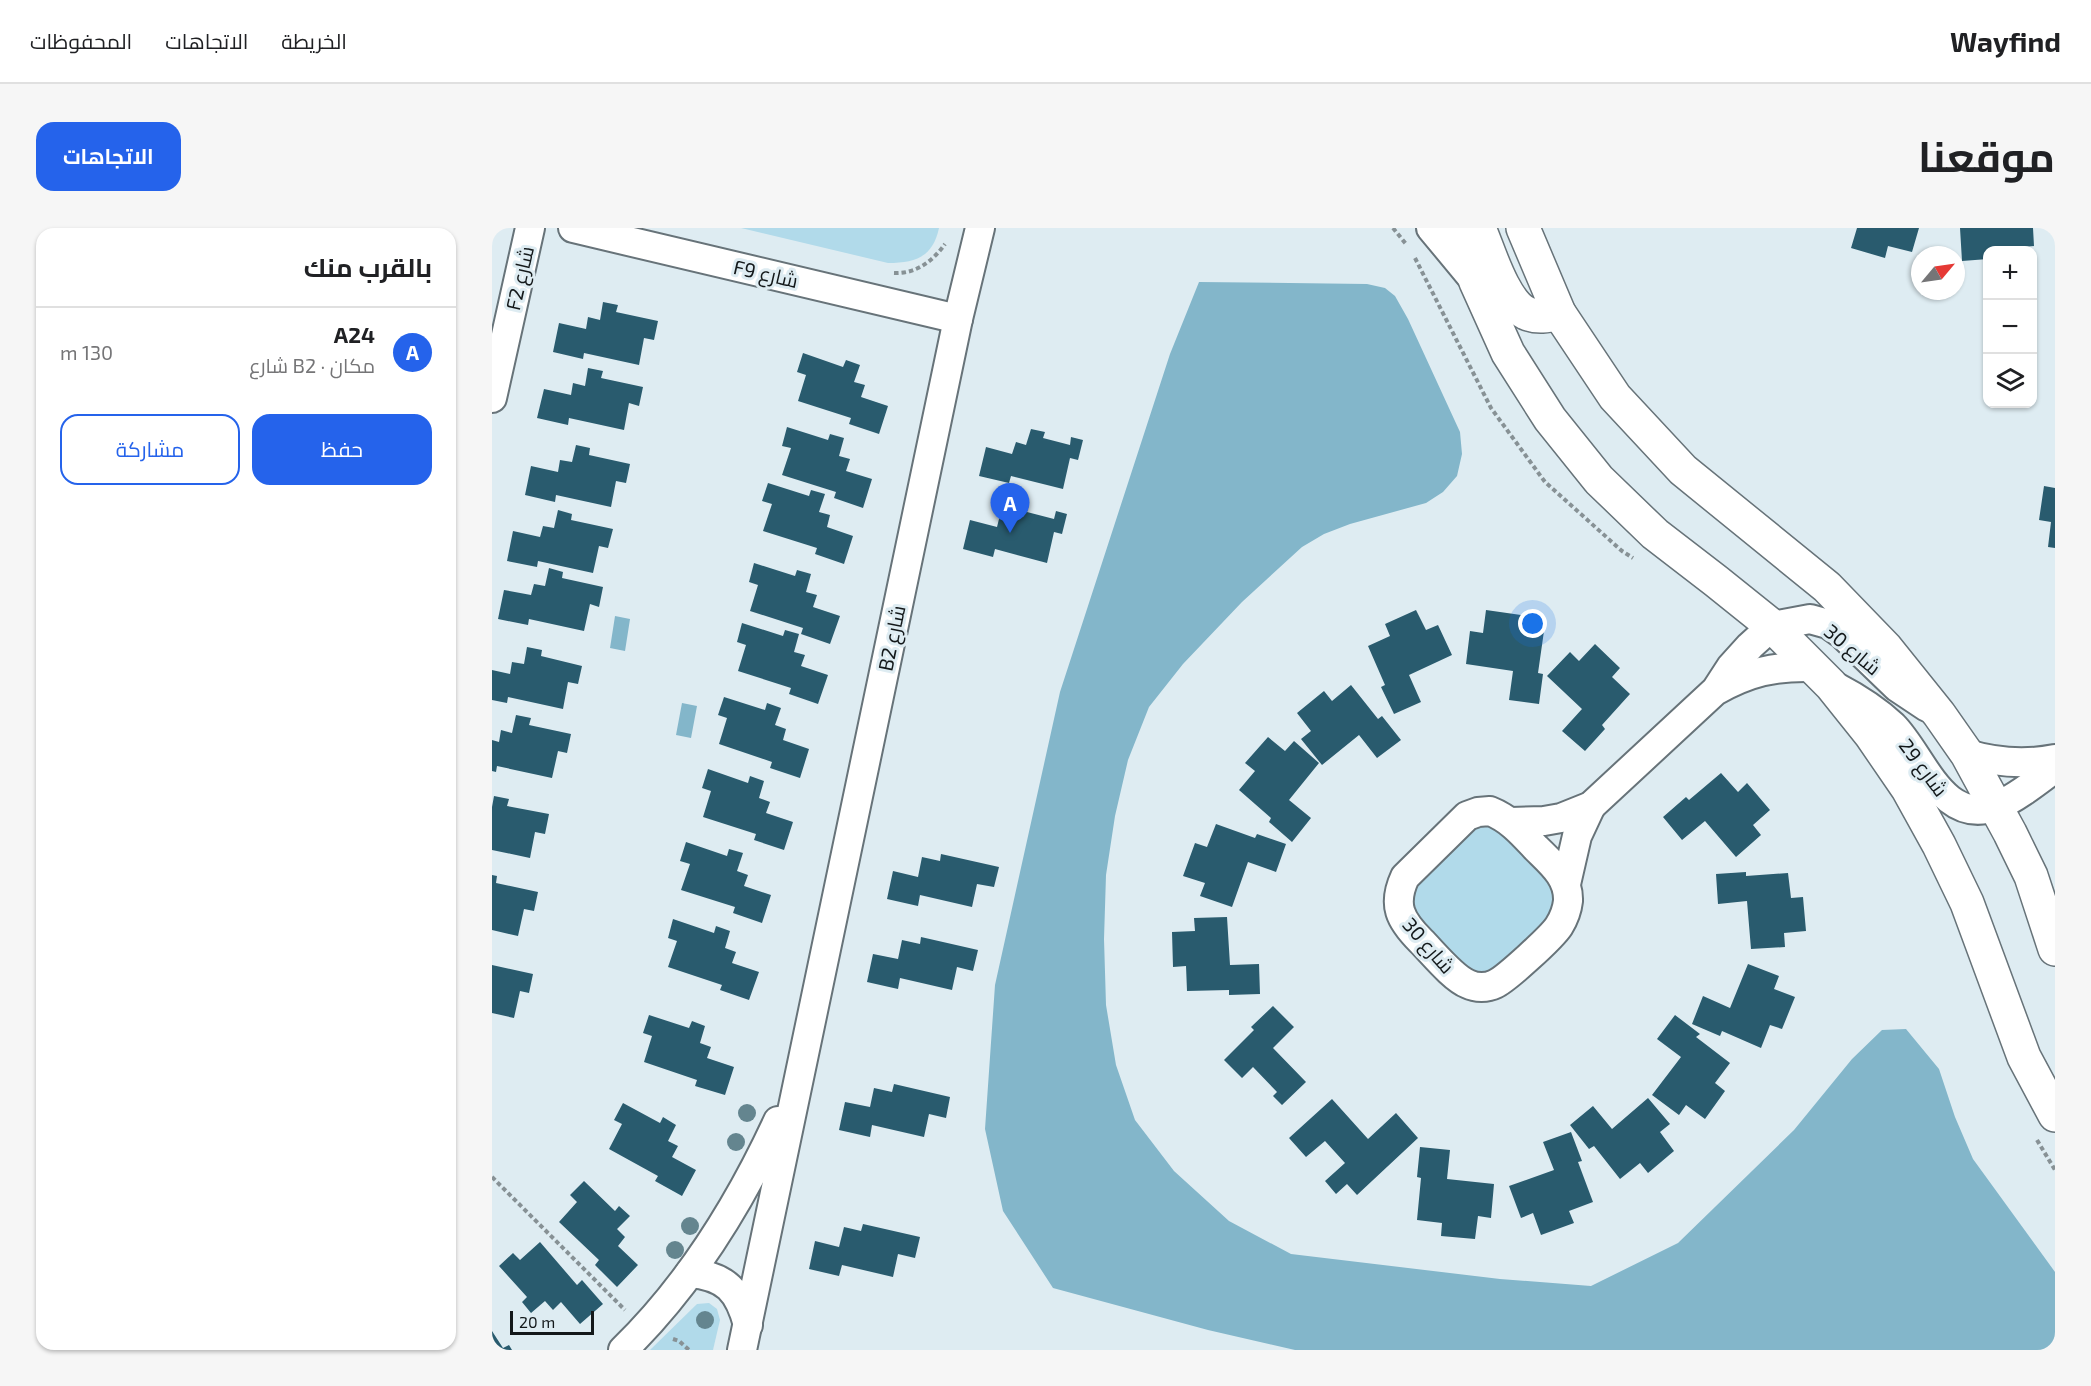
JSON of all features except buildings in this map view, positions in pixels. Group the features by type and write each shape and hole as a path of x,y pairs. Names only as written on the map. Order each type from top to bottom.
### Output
{"street":[{"name":"F2 شارع","path":"492,398 530,228"},
{"name":"F9 شارع","path":"573,228 958,319"},
{"name":"B2 شارع","path":"805,1048 958,319 980,228"},
{"path":"1431,228 1476,282"},
{"path":"1457,228 1476,282 1514,363 1550,419 1599,480 1655,534 1772,626 1822,676 1871,735 1908,789 1967,903 2024,1057 2045,1126"},
{"path":"1479,228 1503,284 1518,307 1537,316 1558,313"},
{"path":"1523,228 1558,313 1615,396 1683,470 1827,587 1886,648 1939,714 1967,754 2031,876 2055,949"},
{"name":"شارع 30","path":"1566,884 1577,836 1592,806 1715,691 1737,660 1772,626 1810,619 1828,624 1842,634 1896,687 1939,714"},
{"name":"شارع 30","path":"1715,691 1737,678 1761,670 1787,666 1822,676"},
{"name":"شارع 29","path":"1822,676 1875,710 1894,727 1948,799 1960,807 1976,809 1996,806 2055,768"},
{"path":"1967,754 2010,763 2032,763 2055,759"},
{"name":"شارع 30","path":"1511,822 1561,818 1592,806"},
{"name":"شارع 30","path":"1490,811 1511,822 1559,870 1566,884 1568,899 1566,914 1558,928 1505,979 1493,985 1480,987 1468,984 1457,977 1408,928 1401,916 1398,903 1399,889 1405,877 1467,816 1490,811"},
{"path":"623,1350 644,1329 690,1273 726,1222 757,1166 784,1109 805,1048"},
{"path":"745,1338 805,1048"},
{"path":"690,1273 707,1274 723,1281 735,1293 743,1308 745,1338"}],"path":[{"path":"897,274 920,269 935,257 945,245 947,237"},
{"path":"2045,1126 2055,1170"},
{"path":"492,1177 632,1317"},
{"path":"666,1336 679,1341 689,1350"}],"shaded area":[{"path":"741,228 939,228 927,252 907,262 888,263"},
{"path":"1199,282 1367,284 1385,288 1395,296 1408,319 1460,432 1462,454 1457,476 1443,492 1426,503 1350,524 1324,534 1302,547 1242,602 1183,664 1149,707 1128,760 1115,816 1106,875 1104,939 1106,1005 1116,1065 1135,1120 1174,1171 1229,1221 1291,1254 1500,1279 1591,1286 1678,1243 1794,1130 1852,1059 1882,1030 1906,1029 1939,1069 1955,1117 1973,1159 2055,1272 2055,1350 1295,1350 1208,1330 1053,1288 1003,1211 985,1129 995,985 1060,692 1170,354"},
{"path":"615,616 630,619 625,651 610,648"},
{"path":"682,703 697,706 691,738 676,735"},
{"path":"1490,824 1500,831 1554,886 1554,916 1486,976 1466,968 1414,916 1409,907 1413,883 1470,828"},
{"path":"709,1303 717,1309 720,1320 713,1350 650,1350 697,1304"}],"place":[{"name":"A24","path":"1010,533"}]}
